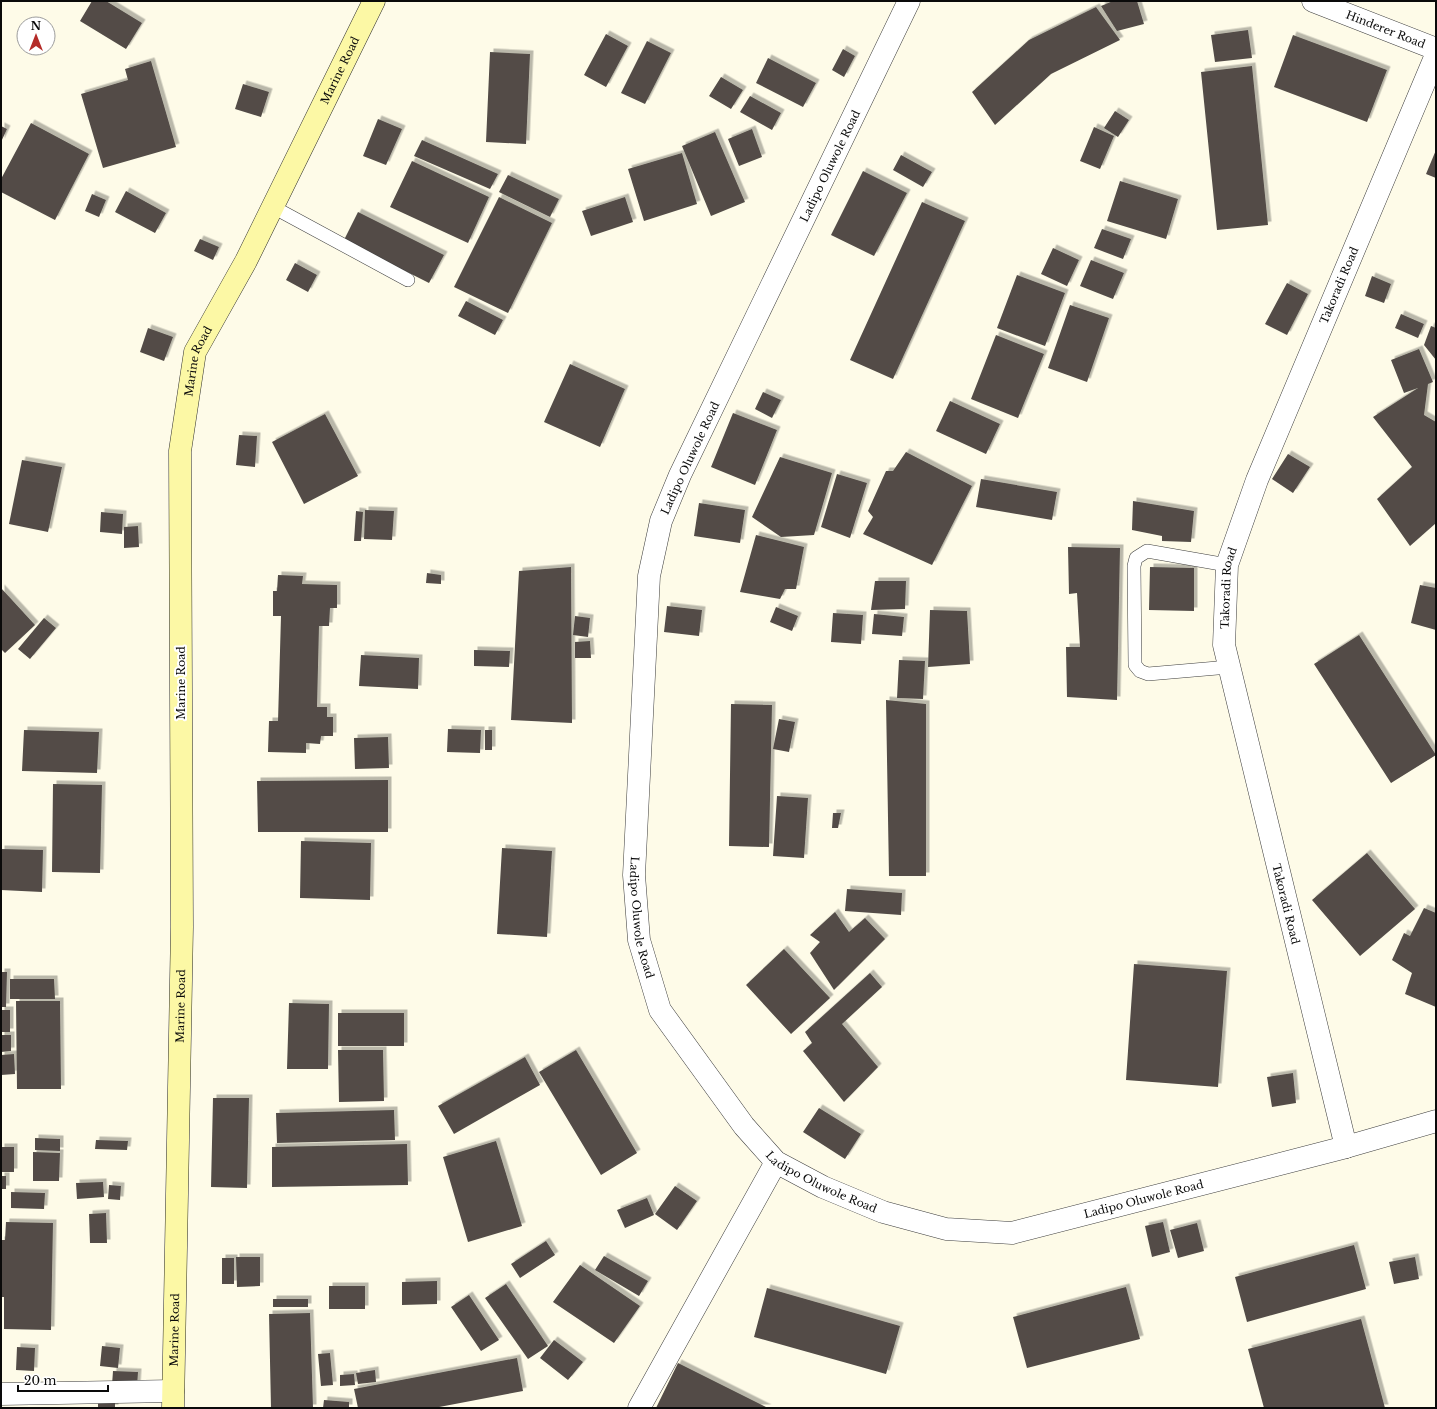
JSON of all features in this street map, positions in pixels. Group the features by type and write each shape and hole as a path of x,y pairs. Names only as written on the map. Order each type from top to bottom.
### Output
{"street":[{"name":"Marine Road","path":"173,1399 182,927 180,451 195,352 246,261 374,1"},
{"name":"Ladipo Oluwole Road","path":"909,1 680,475 661,521 649,576 634,875 639,940 660,1010 744,1126 776,1162 823,1187 883,1212 946,1229 1012,1233 1346,1147 1436,1121"},
{"name":"Hinderer Road","path":"1313,1 1436,49"},
{"name":"Takoradi Road","path":"1346,1147 1224,645 1227,565 1257,480 1436,55"},
{"path":"639,1408 776,1162"},
{"path":"1,1394 173,1399"}],"lane":[{"path":"273,207 408,280"},
{"path":"1227,565 1147,551 1136,558 1134,566 1134,665 1140,671 1148,674 1229,667"}],"building":[{"path":"92,1 106,1 142,23 126,49 80,21"},
{"path":"1113,1 1137,1 1144,24 1117,31 1101,6"},
{"path":"1096,7 1120,40 1051,74 995,125 972,92 1029,40"},
{"path":"1248,30 1252,58 1215,62 1211,35"},
{"path":"606,34 628,46 606,87 584,75"},
{"path":"1293,35 1387,70 1367,122 1274,87"},
{"path":"647,41 671,53 645,104 621,93"},
{"path":"843,49 855,56 844,77 832,70"},
{"path":"490,52 530,54 526,144 486,142"},
{"path":"768,58 816,83 803,107 756,83"},
{"path":"151,61 176,147 103,168 81,94 128,80 125,69"},
{"path":"1252,66 1268,225 1217,230 1201,72"},
{"path":"721,77 743,90 731,109 709,96"},
{"path":"243,84 269,92 261,117 235,109"},
{"path":"750,96 781,113 772,130 740,112"},
{"path":"1115,111 1129,120 1118,137 1104,128"},
{"path":"378,119 402,129 386,165 363,156"},
{"path":"31,123 89,154 55,220 1,192 1,179"},
{"path":"1,126 7,129 1,142"},
{"path":"1094,127 1114,136 1100,169 1080,161"},
{"path":"752,129 762,157 739,166 728,139"},
{"path":"715,132 745,202 711,216 682,146"},
{"path":"422,140 498,174 490,189 414,156"},
{"path":"1436,150 1436,178 1426,174"},
{"path":"682,153 697,204 644,221 628,169"},
{"path":"901,155 932,172 923,187 893,170"},
{"path":"412,161 489,197 468,243 390,207"},
{"path":"863,171 907,193 874,256 831,235"},
{"path":"508,175 559,199 550,217 499,192"},
{"path":"1120,181 1178,199 1166,239 1107,221"},
{"path":"126,191 166,213 155,233 115,212"},
{"path":"92,194 106,200 99,217 85,211"},
{"path":"499,197 552,223 508,313 454,287"},
{"path":"625,197 633,222 591,236 582,211"},
{"path":"922,202 965,221 893,379 850,360"},
{"path":"358,212 444,255 429,283 344,240"},
{"path":"1102,229 1131,239 1123,259 1094,248"},
{"path":"200,239 219,247 213,260 194,251"},
{"path":"1053,248 1079,260 1067,286 1041,274"},
{"path":"1091,260 1124,273 1113,299 1080,286"},
{"path":"295,263 317,275 308,292 286,280"},
{"path":"1017,275 1065,293 1045,346 997,328"},
{"path":"1372,276 1391,284 1384,303 1365,296"},
{"path":"1287,283 1308,294 1287,335 1265,324"},
{"path":"466,301 503,320 495,335 458,316"},
{"path":"1070,305 1109,318 1087,382 1048,368"},
{"path":"1401,314 1424,324 1418,338 1395,328"},
{"path":"1431,326 1436,328 1436,360 1424,345"},
{"path":"148,328 173,337 164,361 140,352"},
{"path":"996,335 1044,354 1018,418 971,399"},
{"path":"1419,349 1433,382 1428,384 1424,415 1436,422 1436,523 1410,546 1377,499 1412,467 1373,417 1418,388 1404,393 1391,360"},
{"path":"570,364 625,389 600,447 544,422"},
{"path":"763,392 781,400 772,418 755,409"},
{"path":"950,401 1000,424 986,454 936,431"},
{"path":"733,413 777,430 755,485 711,467"},
{"path":"325,414 358,476 304,504 272,442"},
{"path":"239,435 257,436 255,467 236,465"},
{"path":"906,452 972,486 932,565 863,534 873,517 868,511 886,471 893,471"},
{"path":"1288,454 1310,467 1293,493 1272,479"},
{"path":"780,457 832,473 814,535 781,537 752,517"},
{"path":"22,460 62,467 48,532 9,524"},
{"path":"837,474 867,483 850,538 821,527"},
{"path":"981,479 1057,492 1052,520 976,507"},
{"path":"1133,501 1194,511 1191,542 1162,541 1162,536 1132,530"},
{"path":"699,503 745,510 740,543 694,536"},
{"path":"365,510 394,511 392,540 364,539"},
{"path":"356,511 363,512 361,541 354,541"},
{"path":"101,512 123,514 122,534 100,532"},
{"path":"138,526 139,547 124,548 124,527"},
{"path":"756,535 804,547 796,589 785,589 780,599 740,592"},
{"path":"1068,547 1120,548 1117,700 1067,697 1066,647 1080,647 1077,593 1069,594"},
{"path":"571,567 572,723 511,720 519,571"},
{"path":"1150,567 1194,568 1194,611 1149,610"},
{"path":"427,573 441,575 441,584 426,583"},
{"path":"278,575 303,576 302,584 337,585 337,608 330,608 329,626 319,626 317,707 327,707 327,717 333,717 333,736 321,736 320,744 306,743 306,753 268,752 269,721 278,721 281,616 273,616 273,591 277,591"},
{"path":"875,581 906,581 905,609 871,610"},
{"path":"1420,585 1436,588 1436,630 1411,623"},
{"path":"1,588 35,625 5,653 1,649"},
{"path":"667,606 702,610 699,636 664,632"},
{"path":"776,607 798,616 792,631 770,622"},
{"path":"930,610 967,611 970,664 928,667"},
{"path":"833,613 863,615 861,644 831,642"},
{"path":"874,614 904,617 902,636 872,634"},
{"path":"575,616 590,618 588,637 573,635"},
{"path":"44,618 56,628 30,659 18,649"},
{"path":"1359,635 1436,755 1391,783 1314,664"},
{"path":"590,641 591,658 575,658 575,642"},
{"path":"474,650 510,651 509,667 474,666"},
{"path":"361,655 419,658 418,689 359,686"},
{"path":"899,660 925,661 923,699 897,698"},
{"path":"886,700 926,704 926,876 889,876"},
{"path":"731,704 772,705 769,847 729,846"},
{"path":"779,719 795,722 789,752 773,749"},
{"path":"448,729 481,730 480,753 447,752"},
{"path":"24,730 99,732 97,773 22,771"},
{"path":"485,730 492,730 492,750 485,750"},
{"path":"388,737 389,768 355,769 354,738"},
{"path":"388,780 388,832 258,832 257,781"},
{"path":"53,784 102,785 100,873 52,872"},
{"path":"777,796 808,798 804,858 773,856"},
{"path":"833,813 841,813 838,828 832,828"},
{"path":"301,841 371,843 370,900 300,898"},
{"path":"502,848 552,851 547,937 497,934"},
{"path":"1,849 43,850 42,892 1,890"},
{"path":"1367,853 1415,909 1360,956 1312,900"},
{"path":"847,889 902,893 901,915 845,911"},
{"path":"1424,908 1436,913 1436,1007 1405,994 1412,973 1392,960 1404,933 1410,936"},
{"path":"835,912 849,932 865,918 885,939 834,990 810,953 820,942 810,935"},
{"path":"784,949 830,998 791,1034 746,985"},
{"path":"1134,964 1227,971 1218,1087 1126,1080"},
{"path":"1,972 7,972 6,1007 1,1007"},
{"path":"870,973 882,987 842,1024 878,1067 844,1102 803,1051 812,1043 805,1032"},
{"path":"10,979 54,979 55,999 10,999"},
{"path":"16,1001 60,1001 61,1089 17,1089"},
{"path":"289,1003 329,1004 328,1069 287,1069"},
{"path":"1,1010 10,1010 10,1032 1,1032"},
{"path":"338,1013 404,1013 404,1046 338,1046"},
{"path":"1,1035 11,1035 11,1051 1,1052"},
{"path":"338,1050 383,1050 384,1101 339,1102"},
{"path":"576,1050 637,1153 601,1175 539,1072"},
{"path":"14,1054 15,1074 1,1075 1,1055"},
{"path":"525,1057 540,1085 454,1134 438,1106"},
{"path":"1293,1073 1296,1103 1272,1107 1267,1077"},
{"path":"213,1098 249,1098 247,1188 211,1187"},
{"path":"819,1108 861,1134 845,1159 803,1132"},
{"path":"394,1110 395,1140 277,1143 276,1113"},
{"path":"35,1138 60,1139 60,1151 35,1150"},
{"path":"96,1140 128,1141 127,1150 95,1149"},
{"path":"496,1141 522,1226 468,1242 443,1157"},
{"path":"407,1144 408,1185 272,1187 272,1147"},
{"path":"1,1147 14,1147 14,1172 1,1172"},
{"path":"33,1152 60,1153 59,1181 33,1181"},
{"path":"1,1176 6,1176 6,1189 1,1189"},
{"path":"103,1182 104,1197 77,1199 76,1183"},
{"path":"109,1185 121,1186 120,1200 108,1199"},
{"path":"675,1186 697,1201 677,1230 655,1214"},
{"path":"11,1192 45,1193 44,1209 11,1208"},
{"path":"647,1198 654,1215 625,1228 617,1210"},
{"path":"106,1213 107,1243 90,1243 89,1214"},
{"path":"6,1222 53,1223 51,1330 4,1329 4,1297 1,1297 1,1240 5,1240"},
{"path":"1163,1222 1170,1252 1152,1257 1145,1226"},
{"path":"1197,1223 1204,1251 1178,1258 1170,1230"},
{"path":"546,1241 555,1255 520,1278 511,1264"},
{"path":"1354,1245 1366,1289 1247,1322 1235,1277"},
{"path":"604,1256 648,1281 639,1296 595,1270"},
{"path":"236,1257 260,1257 260,1286 237,1287"},
{"path":"1415,1257 1419,1279 1394,1284 1389,1262"},
{"path":"222,1258 234,1258 234,1284 222,1284"},
{"path":"580,1265 640,1306 614,1343 553,1302"},
{"path":"437,1281 437,1304 402,1305 402,1282"},
{"path":"506,1284 548,1346 528,1359 485,1298"},
{"path":"329,1286 365,1286 365,1309 329,1309"},
{"path":"1126,1287 1140,1339 1027,1368 1013,1317"},
{"path":"767,1288 900,1326 886,1374 754,1337"},
{"path":"469,1295 499,1340 481,1351 451,1307"},
{"path":"273,1299 308,1299 308,1307 273,1307"},
{"path":"310,1313 313,1408 271,1408 269,1314"},
{"path":"1361,1319 1385,1408 1264,1408 1248,1349"},
{"path":"554,1340 583,1362 568,1380 540,1358"},
{"path":"102,1346 120,1348 118,1368 100,1366"},
{"path":"17,1347 35,1348 34,1371 16,1370"},
{"path":"330,1353 333,1385 321,1386 318,1354"},
{"path":"517,1358 523,1391 434,1408 358,1408 354,1389"},
{"path":"678,1363 768,1408 656,1408"},
{"path":"375,1370 376,1382 358,1384 356,1373"},
{"path":"113,1371 138,1372 137,1387 112,1385"},
{"path":"354,1374 355,1385 340,1386 340,1375"},
{"path":"324,1400 349,1402 349,1408 323,1408"},
{"path":"98,1401 115,1402 115,1408 98,1408"}]}
